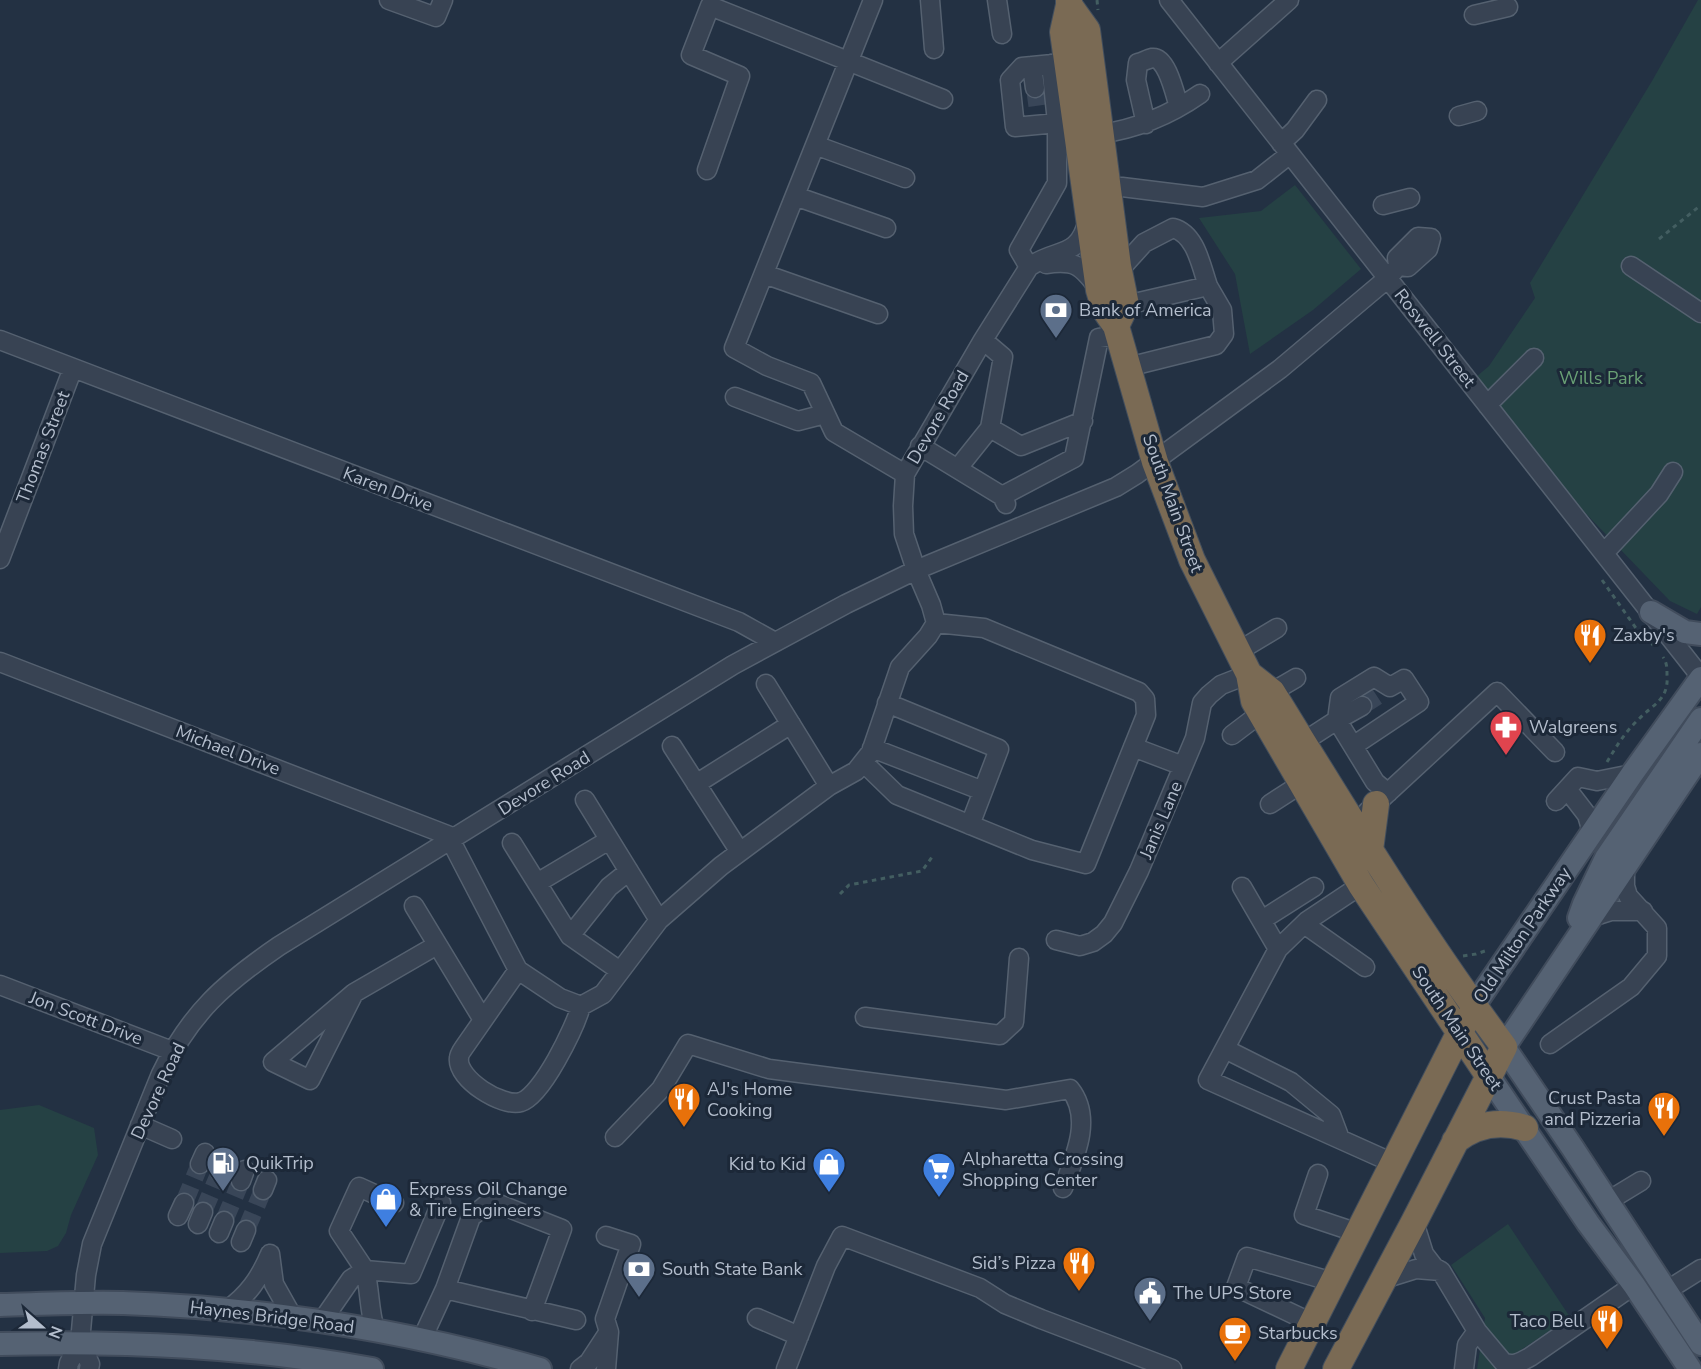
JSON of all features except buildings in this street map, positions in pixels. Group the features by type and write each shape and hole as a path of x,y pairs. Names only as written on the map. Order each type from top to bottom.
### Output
{"highway":[{"name":"South Main Street","path":"1069,3 1052,120 1089,218 1099,290 1105,310 1120,322"},
{"name":"South Main Street","path":"1069,3 1087,30 1118,266 1120,322 1128,367 1155,462 1192,560 1243,663 1254,701 1266,702 1303,742 1425,937 1503,1047"},
{"name":"South Main Street","path":"1266,702 1301,784 1361,885 1488,1075"},
{"path":"1370,850 1382,799"},
{"name":"Old Milton Parkway","path":"1289,1369 1473,1007"},
{"path":"1336,1369 1503,1047"},
{"path":"1455,1141 1470,1131 1492,1124 1503,1123 1525,1128"}],"main road":[{"path":"1651,612 1685,632 1701,634"},
{"name":"Old Milton Parkway","path":"1473,1007 1632,774 1701,678"},
{"path":"1576,937 1584,904 1606,858 1701,718"},
{"path":"1503,1047 1701,754"},
{"name":"South Main Street","path":"1503,1047 1608,1201 1701,1344"},
{"name":"South Main Street","path":"1488,1075 1588,1223 1692,1366"},
{"name":"Haynes Bridge Road","path":"0,1305 84,1303 169,1305 292,1316 422,1339 485,1353 540,1369"},
{"name":"Haynes Bridge Road","path":"0,1344 80,1342 218,1348 298,1357 372,1369"}],"street":[{"path":"389,0 436,17 443,0"},
{"path":"873,0 734,348 767,366 811,383 834,432 904,474"},
{"path":"930,0 934,49"},
{"path":"997,0 1002,34"},
{"name":"Roswell Street","path":"1169,0 1286,148 1393,272 1486,405 1701,678"},
{"path":"1218,63 1289,0"},
{"path":"707,170 740,76 691,55 711,3 848,62 943,99"},
{"path":"1474,15 1508,7"},
{"path":"1146,124 1136,80 1138,63 1152,58 1165,64 1179,107"},
{"path":"1029,267 1019,250 1057,183 1052,120 1015,127 1010,80 1022,68 1059,64"},
{"path":"1032,66 1035,88"},
{"path":"1100,134 1146,124 1200,94"},
{"path":"1107,189 1122,187 1203,197 1257,180 1286,148 1295,130 1317,100"},
{"path":"815,145 905,178"},
{"path":"795,196 886,228"},
{"path":"1383,205 1410,198"},
{"path":"1029,267 1039,260 1070,250 1080,241 1089,218"},
{"path":"1118,266 1125,264 1144,243 1173,228 1181,230 1194,247 1208,286 1222,310 1224,334 1216,345 1128,367"},
{"path":"1029,267 1069,263 1085,270 1099,290"},
{"path":"1631,266 1701,313"},
{"name":"Devore Road","path":"80,1342 86,1275 92,1244 172,1051 202,1009 239,973 733,665 846,604 916,570 904,534 904,474 1029,267"},
{"path":"518,970 459,1058 460,1067 466,1079 502,1102 511,1104 522,1102 530,1097 561,1054 576,1024 581,1006 603,994 659,920 740,852 829,786 856,771 867,755 900,667 928,636 936,623 916,570 1116,487 1155,462 1280,369 1393,272"},
{"path":"764,274 878,314"},
{"path":"920,446 958,468 1004,500 1074,458 1100,338 1120,322 1208,286"},
{"name":"Karen Drive","path":"0,340 727,617 775,642"},
{"path":"958,468 990,428 1004,357 983,340"},
{"path":"1486,405 1534,358"},
{"name":"Thomas Street","path":"0,559 73,368"},
{"path":"735,397 798,421 825,414"},
{"path":"990,428 1022,446 1083,421"},
{"path":"1604,553 1659,494 1673,472"},
{"path":"867,755 897,795 1032,850 1086,864 1146,715 1145,699 1139,692 984,628 936,623"},
{"name":"Janis Lane","path":"1056,940 1080,946 1099,938 1113,923 1139,871 1195,738 1202,703 1277,628"},
{"name":"Michael Drive","path":"0,662 453,840"},
{"path":"1353,746 1419,702 1374,676 1340,698 1337,720 1375,782 1382,799"},
{"path":"1232,735 1266,702 1296,678"},
{"path":"766,684 829,786"},
{"path":"1353,822 1382,799 1497,692 1555,752"},
{"path":"887,703 999,749 970,825"},
{"path":"1303,742 1362,706"},
{"path":"696,784 791,724"},
{"path":"672,747 740,852"},
{"path":"1133,747 1183,766"},
{"path":"867,755 983,791"},
{"path":"1592,832 1587,815 1567,789 1632,774"},
{"path":"1270,804 1301,784"},
{"path":"585,800 659,920"},
{"path":"453,840 518,970 560,998 581,1006"},
{"path":"537,883 609,840"},
{"path":"512,843 570,936 620,971"},
{"path":"1550,1044 1631,987 1657,956 1657,928 1629,896 1625,886 1625,867"},
{"path":"570,936 609,887 629,871"},
{"path":"1361,885 1304,924 1278,949 1208,1080 1393,1162"},
{"path":"1242,887 1278,949"},
{"path":"1262,920 1314,887"},
{"path":"414,906 483,1020"},
{"path":"1589,918 1611,911 1643,911"},
{"path":"1304,924 1365,967"},
{"path":"354,993 310,1080 273,1062 354,993 437,945"},
{"path":"865,1017 1000,1035 1014,1022 1019,958"},
{"name":"Jon Scott Drive","path":"0,985 172,1051"},
{"path":"615,1137 661,1089 688,1044 769,1069 1006,1100 1070,1089 1078,1099 1082,1116 1078,1150 1063,1188"},
{"path":"1225,1049 1299,1088 1331,1115 1340,1139"},
{"path":"1286,1115 1299,1088"},
{"path":"140,1125 172,1139"},
{"path":"1318,1174 1304,1215 1358,1233"},
{"path":"1608,1201 1641,1181"},
{"path":"375,1330 369,1308 369,1286 365,1270 339,1231 359,1187 394,1203"},
{"path":"422,1339 445,1289 471,1216 491,1202 562,1229 532,1311"},
{"path":"322,1321 351,1279 365,1270 411,1274 441,1203"},
{"path":"1414,1222 1424,1254 1434,1267 1442,1271 1477,1331 1503,1362 1513,1365 1530,1357 1634,1285"},
{"path":"606,1236 631,1244 605,1319 609,1332 606,1369"},
{"path":"786,1369 826,1266 842,1236 980,1288 1005,1304 1173,1369"},
{"path":"227,1310 239,1301 255,1283 270,1254 274,1284 292,1316"},
{"path":"1311,1323 1236,1287 1247,1257 1333,1282"},
{"path":"1384,1279 1416,1269 1442,1271"},
{"path":"1666,1291 1701,1269"},
{"path":"445,1289 576,1320"},
{"path":"757,1318 799,1336"},
{"path":"1464,1369 1467,1346 1477,1331"},
{"path":"580,1369 589,1362 609,1332"},
{"path":"68,1369 80,1342"},
{"path":"80,1342 90,1364 89,1369"}],"path":[{"path":"1097,0 1098,11"},
{"path":"1659,239 1701,205"},
{"path":"1600,578 1638,631 1657,649"},
{"path":"1597,781 1618,744 1637,720 1660,701 1668,686 1666,663 1662,656"},
{"path":"840,894 849,885 922,871 932,857"},
{"path":"1455,952 1462,956 1476,954 1488,950 1493,944"}],"green space":[{"name":"Wills Park","path":"1698,0 1701,0 1701,607 1697,614 1670,601 1568,495 1476,377 1489,366 1535,298 1530,283"},
{"path":"1295,185 1361,269 1313,310 1250,354 1235,274 1199,218 1261,211"},
{"path":"39,1105 94,1128 98,1155 71,1215 66,1233 58,1246 47,1251 0,1253 0,1110"},
{"path":"1508,1224 1570,1317 1509,1358 1517,1369 1477,1369 1485,1318 1451,1265"}],"tunnel":[{"path":"1035,88 1038,110"},
{"path":"1362,706 1379,695"},
{"path":"184,1203 200,1164"},
{"path":"203,1212 220,1172"},
{"path":"224,1221 241,1181"},
{"path":"246,1230 263,1190"}],"place":[{"name":"Bank of America","path":"1056,339"},
{"name":"Zaxby's","path":"1590,664"},
{"name":"Walgreens","path":"1506,756"},
{"name":"AJ's Home Cooking","path":"684,1128"},
{"name":"Crust Pasta and Pizzeria","path":"1664,1137"},
{"name":"QuikTrip","path":"223,1192"},
{"name":"Kid to Kid","path":"829,1193"},
{"name":"Alpharetta Crossing Shopping Center","path":"939,1198"},
{"name":"Express Oil Change & Tire Engineers","path":"386,1228"},
{"name":"Sid’s Pizza","path":"1079,1292"},
{"name":"South State Bank","path":"639,1298"},
{"name":"The UPS Store","path":"1150,1322"},
{"name":"Taco Bell","path":"1607,1350"},
{"name":"Starbucks","path":"1235,1362"}]}
